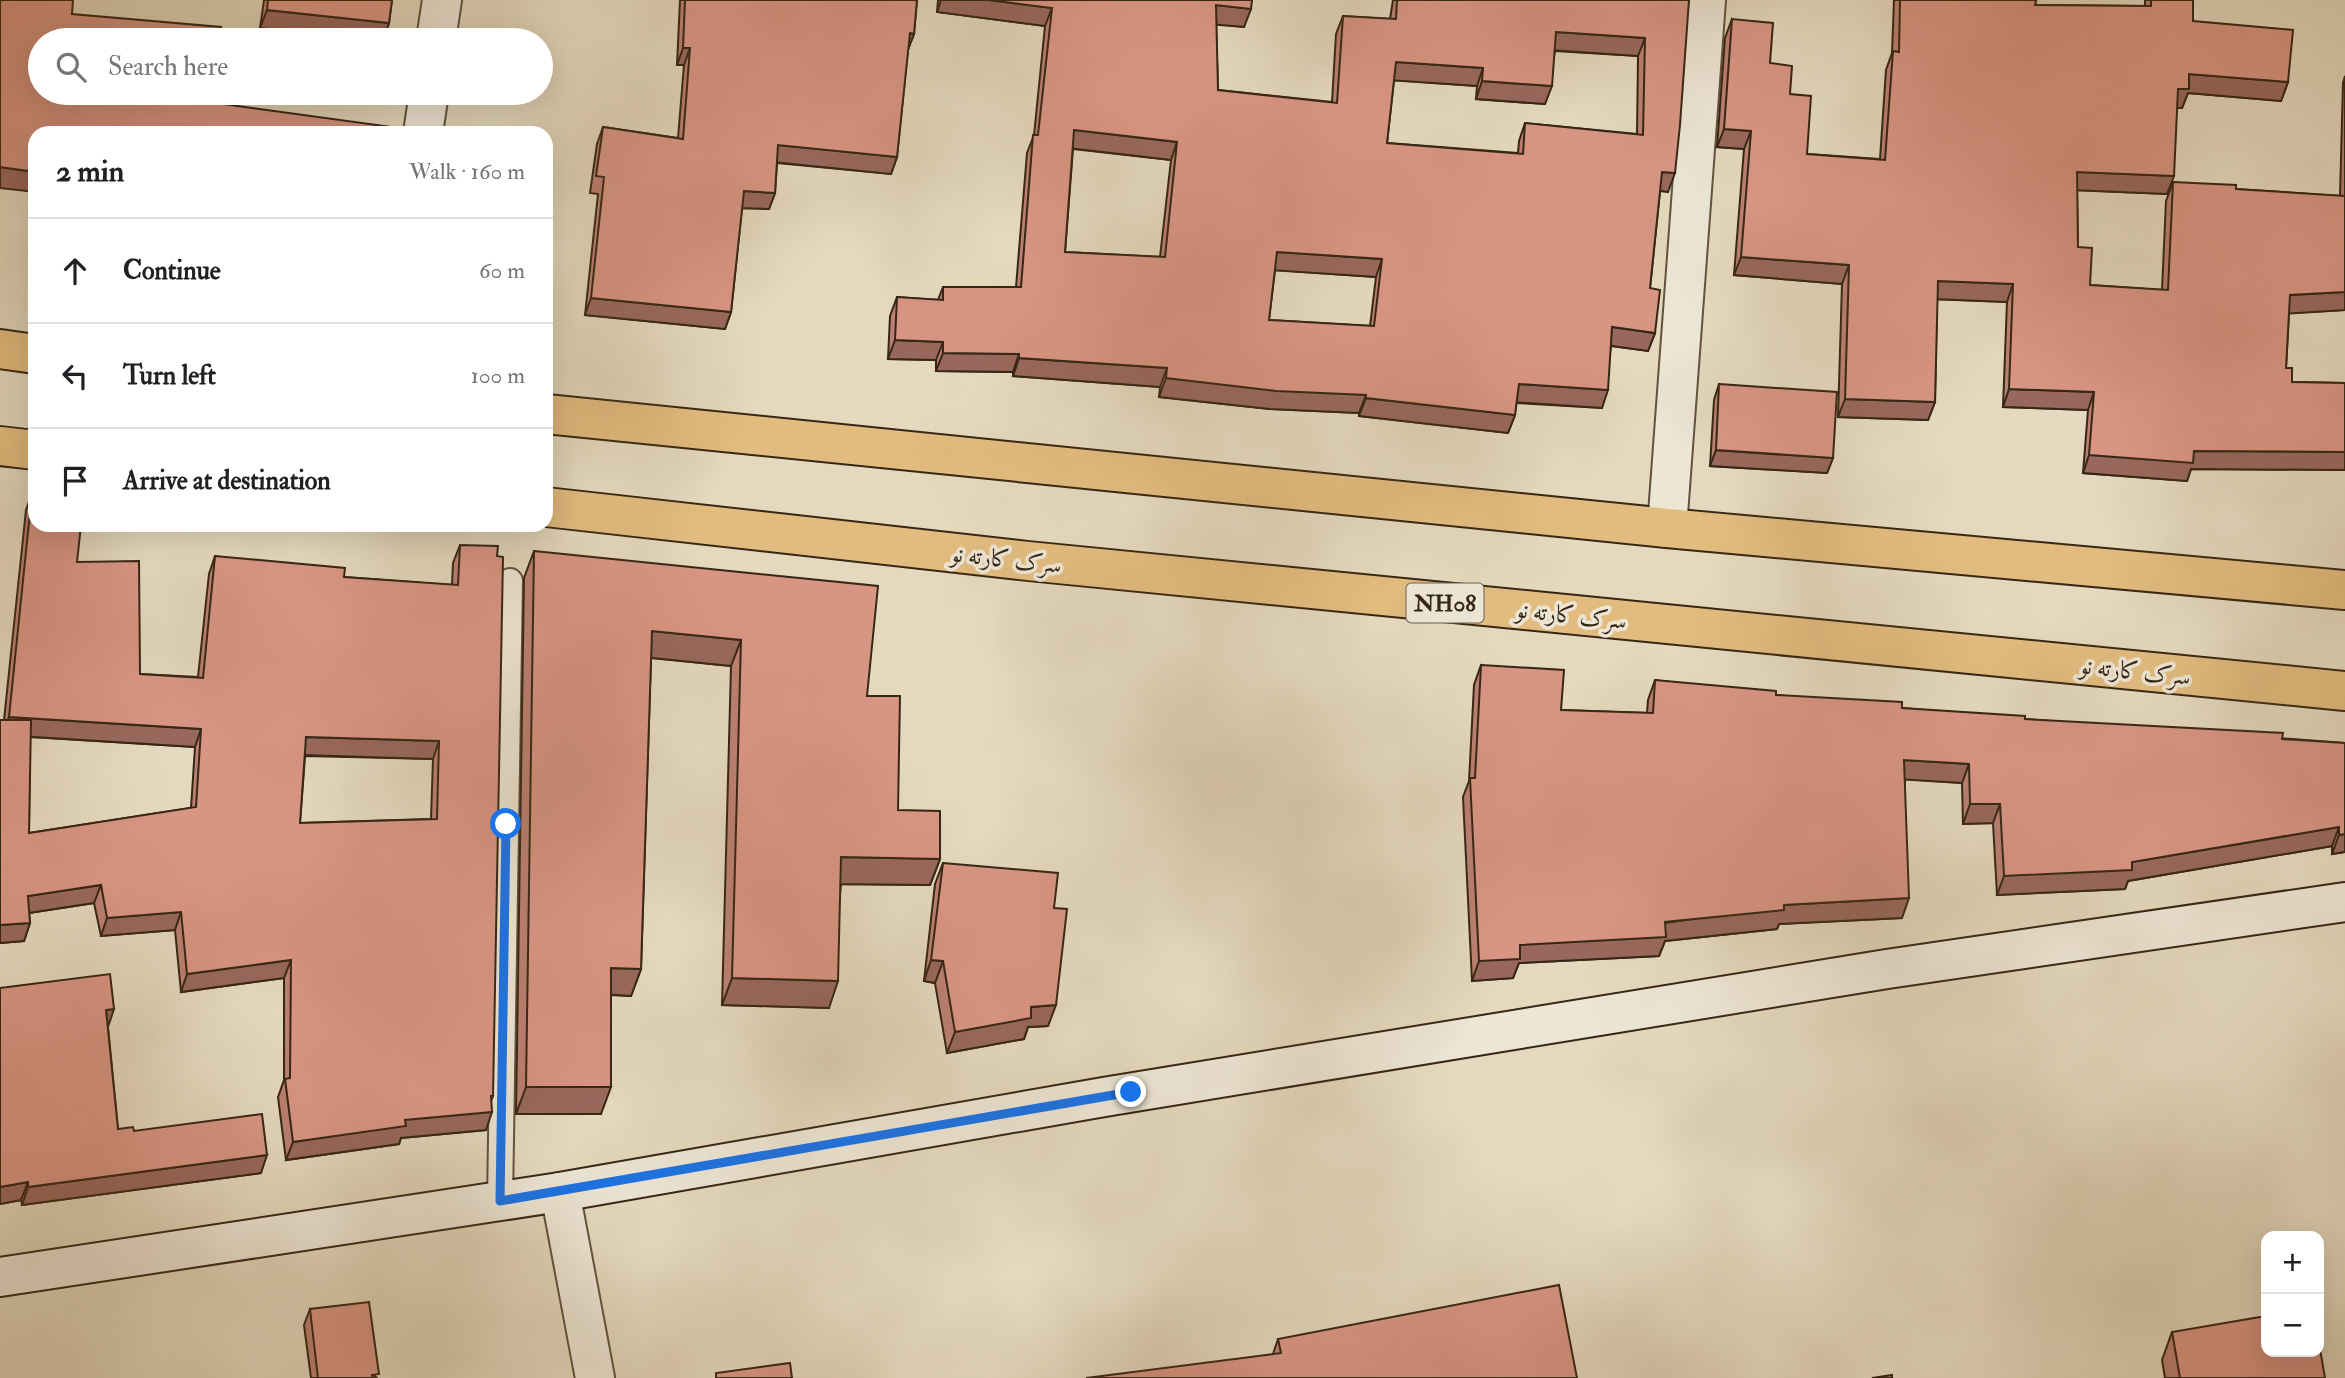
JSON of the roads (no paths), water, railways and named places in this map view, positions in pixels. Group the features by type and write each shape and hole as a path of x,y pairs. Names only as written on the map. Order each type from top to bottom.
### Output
{"highway":[{"path":"0,349 28,353"},
{"path":"553,416 1667,528 2345,590"},
{"path":"0,446 28,449"},
{"name":"سرک کارته نو","path":"553,508 1028,561 2345,691"}],"main road":[{"path":"438,28 442,0"},
{"path":"1667,528 1706,0"},
{"path":"424,126 427,105"},
{"path":"0,1278 560,1192 1090,1099 1860,974 2345,902"},
{"path":"560,1192 595,1378"}],"lane":[{"path":"500,1201 510,581"}]}
